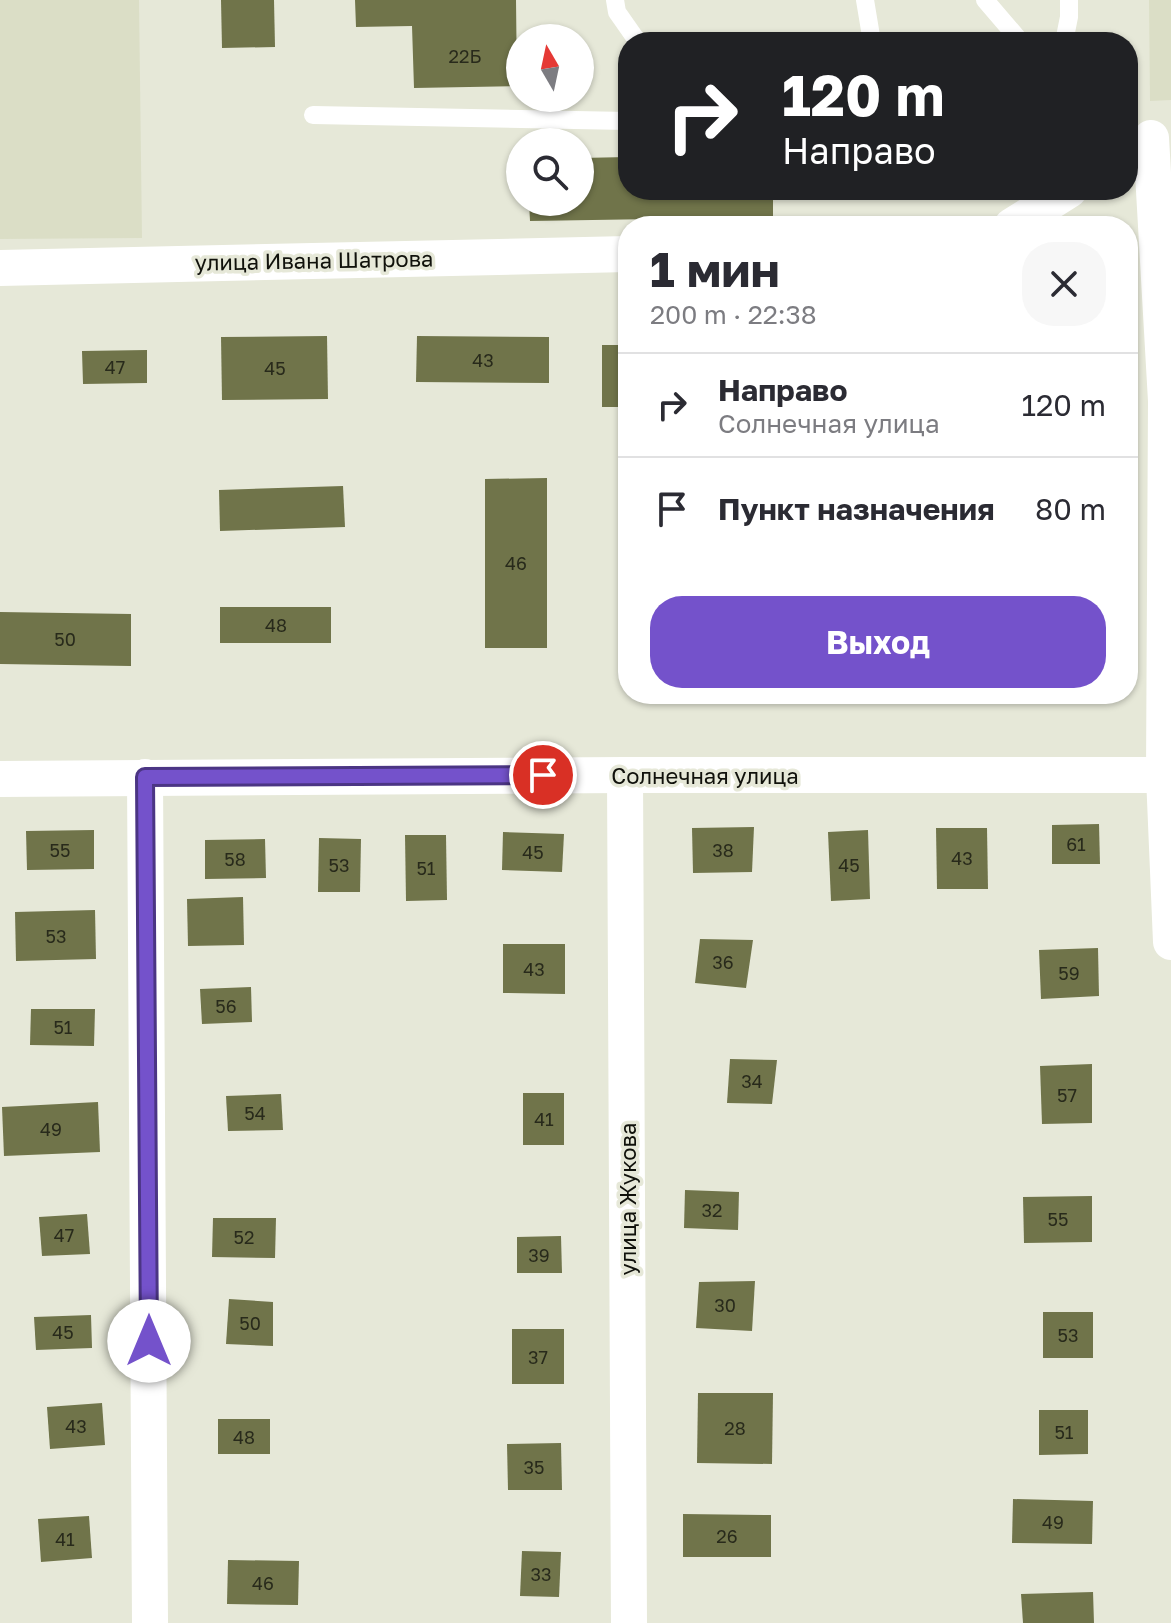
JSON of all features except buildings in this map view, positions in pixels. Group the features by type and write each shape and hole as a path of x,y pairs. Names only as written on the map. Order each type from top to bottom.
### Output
{"street":[{"path":"1141,141 1169,401 1171,942"},
{"path":"1028,216 1053,200"},
{"name":"улица Ивана Шатрова","path":"0,268 618,254"},
{"name":"улица Жукова","path":"625,775 629,1623"},
{"name":"Солнечная улица","path":"0,779 1168,776"},
{"path":"145,777 150,1623"}],"lane":[{"path":"615,0 617,12 631,32"},
{"path":"865,0 870,32"},
{"path":"985,0 1012,32"},
{"path":"1066,32 1069,0"},
{"path":"313,115 618,121"}],"shaded area":[{"path":"0,0 139,0 142,238 0,239"},
{"path":"1149,0 1171,0 1171,100 1150,101"}],"route":[{"path":"149,1341 145,777 543,775"}]}
